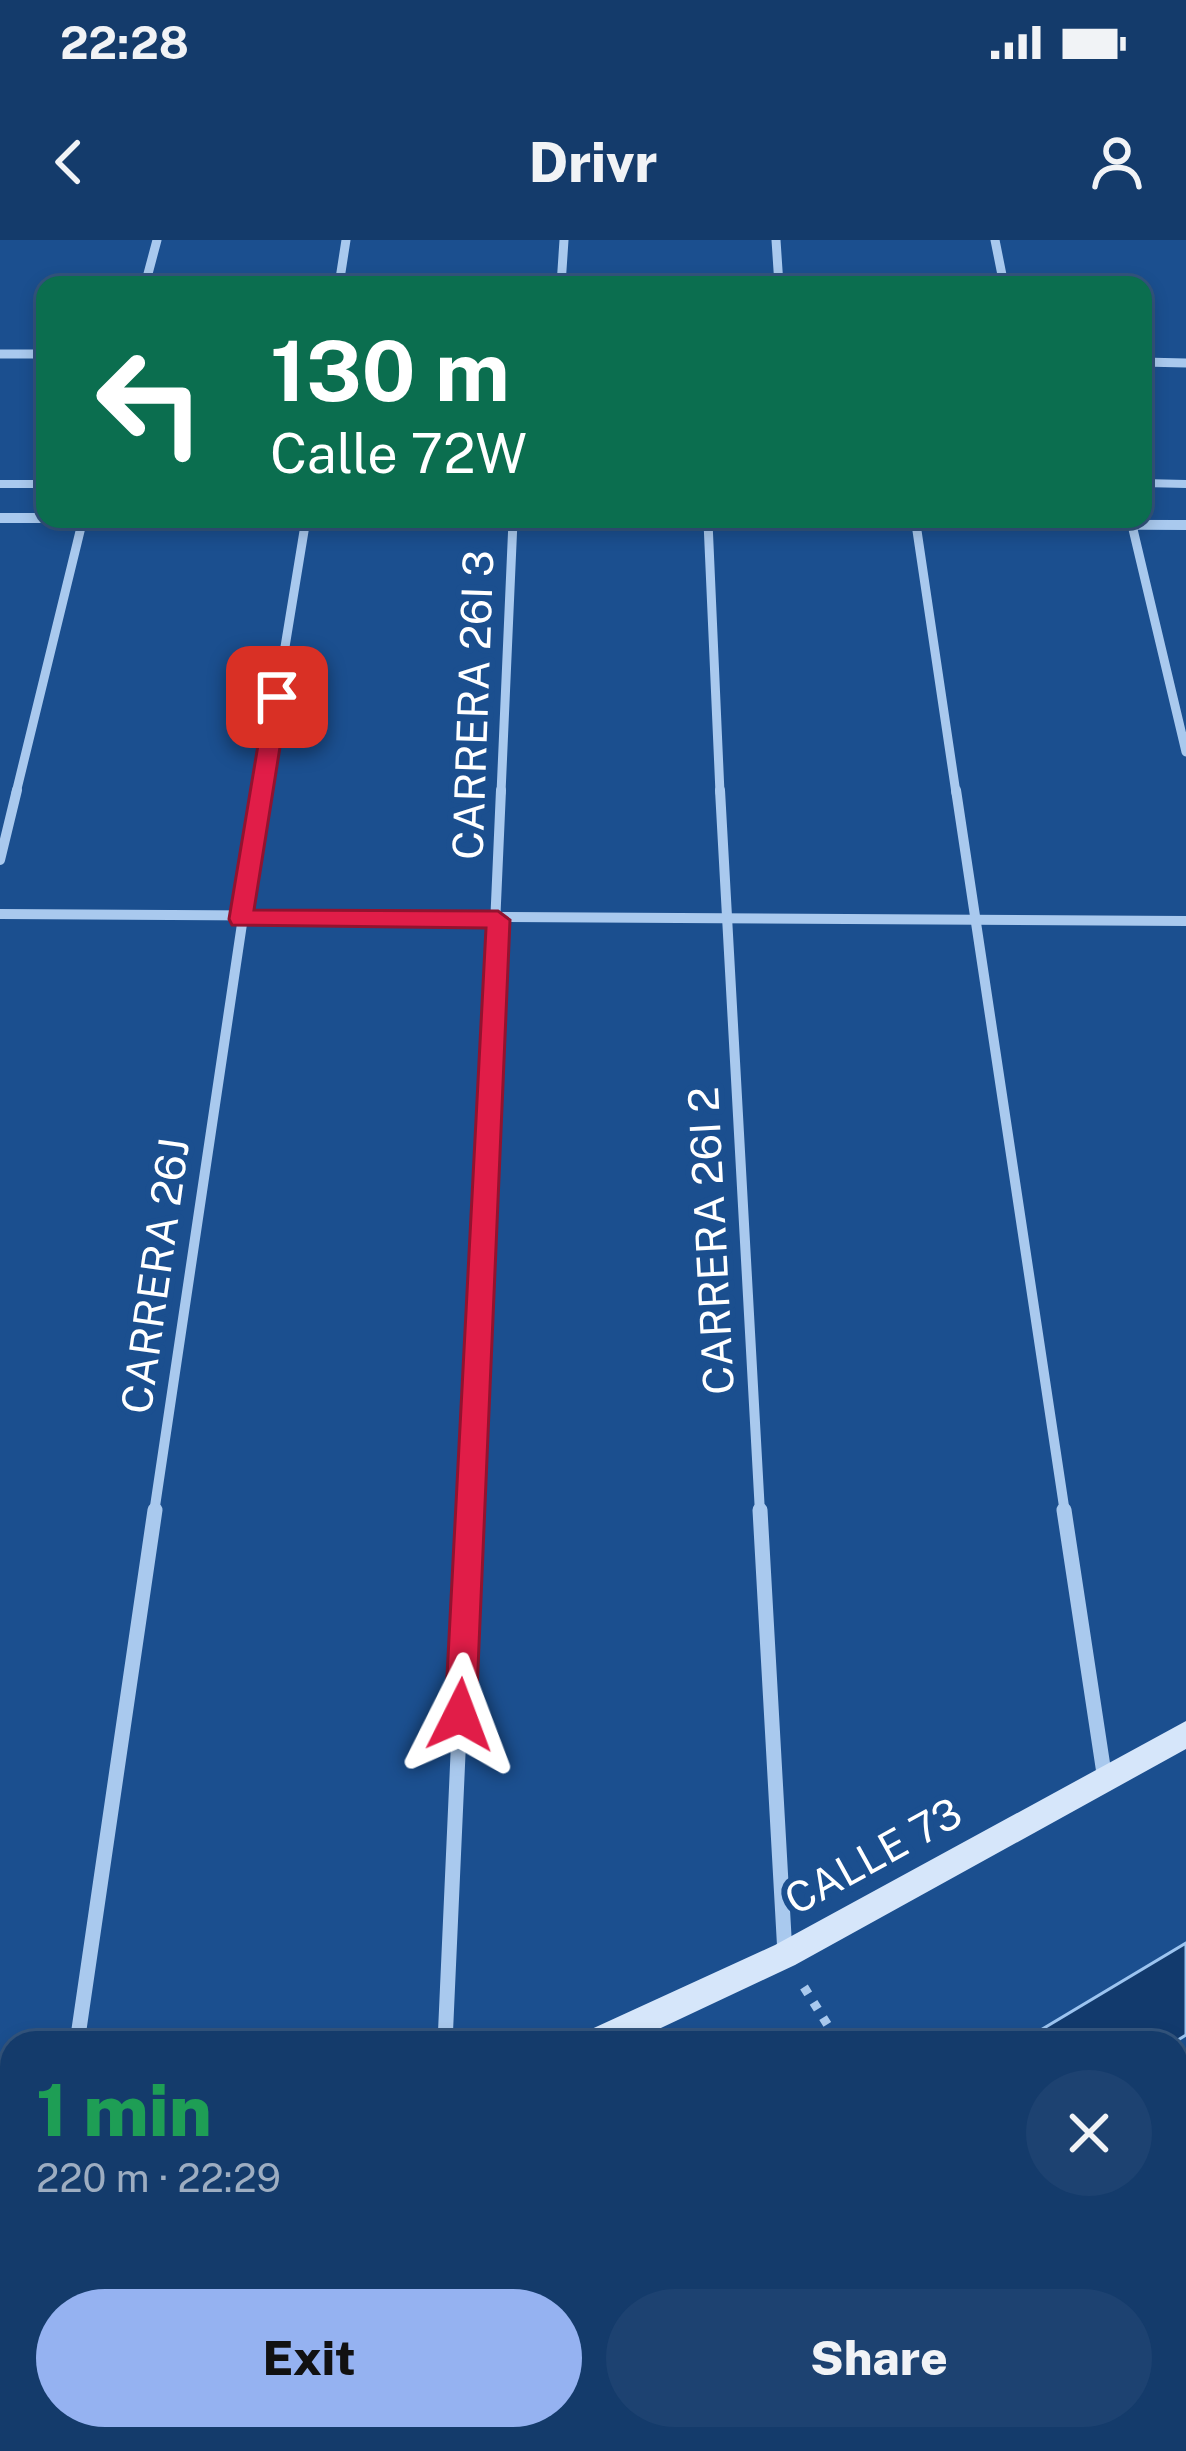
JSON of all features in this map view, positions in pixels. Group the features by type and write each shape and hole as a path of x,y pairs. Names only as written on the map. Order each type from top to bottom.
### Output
{"main road":[{"name":"CALLE 73","path":"622,2031 785,1955 1186,1734"}],"street":[{"path":"147,276 157,240"},
{"path":"340,276 346,240"},
{"path":"562,276 564,240"},
{"path":"776,240 778,276"},
{"path":"995,240 1002,276"},
{"path":"0,354 36,354"},
{"path":"1152,362 1186,363"},
{"path":"1152,483 1186,484"},
{"path":"0,484 36,484"},
{"path":"0,518 36,518"},
{"path":"1152,525 1186,525"},
{"path":"0,860 81,528"},
{"name":"CARRERA 26J","path":"79,2031 241,919 305,528"},
{"name":"CARRERA 26I 3","path":"446,2031 513,528"},
{"name":"CARRERA 26I 2","path":"709,528 726,920 785,1955"},
{"path":"917,528 1105,1781"},
{"path":"1133,528 1186,752"},
{"path":"0,914 1186,921"}],"path":[{"path":"785,1955 831,2031"}],"water":[{"path":"1186,1943 1186,2031 1039,2031"}],"route":[{"path":"277,697 241,919 498,920 460,1715"}]}
